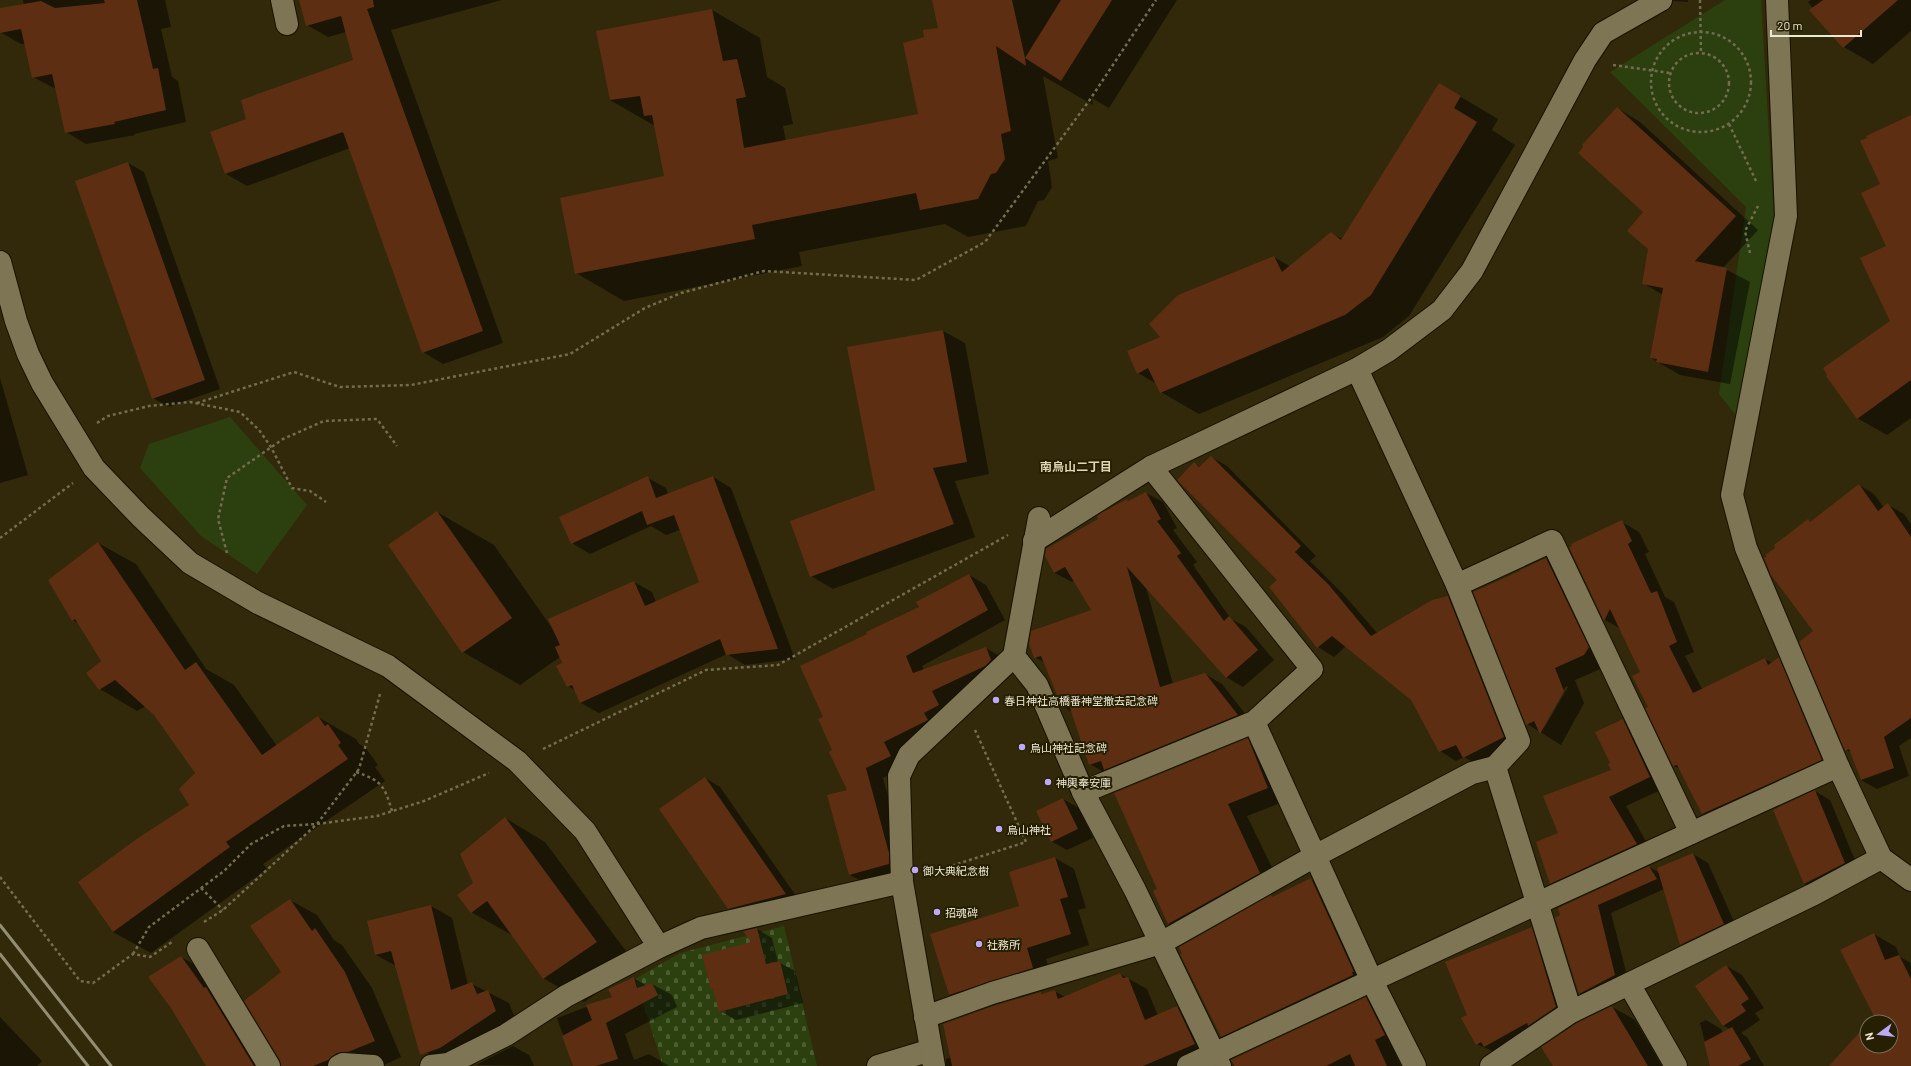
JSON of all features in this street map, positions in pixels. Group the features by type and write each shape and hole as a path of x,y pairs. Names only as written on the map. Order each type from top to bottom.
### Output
{"street":[{"path":"282,0 287,24"},
{"path":"1034,541 1151,467 1357,369 1388,350 1442,310 1472,271 1585,60 1604,33 1661,0"},
{"path":"1777,0 1786,216 1732,495 1746,548 1838,766 1881,858 1911,880"},
{"path":"0,262 3,290 28,354 42,382 94,468 141,517 190,563 258,603 388,666 517,761 585,831 659,947"},
{"path":"925,1017 992,993 1161,943 1315,856 1472,773 1495,766 1519,742 1457,584 1357,369"},
{"path":"1083,792 1254,722 1312,669 1151,467"},
{"path":"878,1066 933,1058 902,882 898,776 909,754 964,705 1014,656 1039,518"},
{"path":"1457,584 1552,541 1691,833"},
{"path":"1014,656 1037,685 1083,792 1161,943 1217,1060"},
{"path":"1254,722 1372,981 1415,1066"},
{"path":"1495,766 1571,1012"},
{"path":"1188,1066 1217,1060 1372,981 1538,903 1838,766"},
{"path":"1491,1066 1571,1012 1814,894 1881,858"},
{"path":"431,1066 448,1064 506,1035 566,996 659,947 701,928 902,882"},
{"path":"198,949 269,1066"},
{"path":"1629,984 1676,1066"},
{"path":"339,1066 343,1064 373,1066"}],"path":[{"path":"197,403 294,372 340,387 411,385 570,354 645,308 681,293 764,271 916,280 985,242 1089,101 1156,0"},
{"path":"1700,0 1701,53"},
{"path":"1701,32 1721,36 1735,45 1746,58 1751,74 1751,91 1745,107 1734,120 1720,129 1704,133 1688,131 1672,124 1660,113 1653,98 1650,82 1653,65 1661,51 1674,40 1689,33 1701,32"},
{"path":"1692,53 1701,53 1711,55 1719,60 1726,68 1729,78 1729,88 1726,98 1720,105 1711,111 1701,113 1691,112 1682,108 1675,101 1670,92 1669,82 1670,73 1675,64 1682,57 1692,53"},
{"path":"1585,60 1670,73"},
{"path":"75,438 108,416 149,406 190,402 240,412 259,430 271,447 292,488 310,492 326,502"},
{"path":"229,585 227,554 218,519 227,478 283,439 324,421 376,419 397,446"},
{"path":"0,538 94,468"},
{"path":"0,877 80,981 92,983 133,954 149,927 224,871 251,844 284,826 317,824 378,816 424,801 517,761 706,670 778,665 1039,518"},
{"path":"203,922 223,910 317,824 359,769 388,666"},
{"path":"902,882 1026,842 964,705"},
{"path":"356,772 375,779 386,791 392,811"},
{"path":"201,888 223,910"},
{"path":"133,954 150,957 176,940"}],"green space":[{"path":"1725,0 1761,0 1774,220 1737,417 1719,394 1746,207 1610,72"},
{"path":"230,417 307,505 257,574 201,536 140,468 149,444"},
{"path":"784,926 817,1066 663,1066 635,979 680,953"}],"building":[{"path":"104,0 137,0 153,69 158,68 166,110 114,122 115,124 65,133 52,74 32,78 21,29 0,33 0,8 41,1 55,8 105,3"},
{"path":"299,0 373,0 374,7 367,9 483,331 422,353 343,132 225,174 210,132 246,119 241,100 353,60 341,16 306,26"},
{"path":"932,0 1012,0 1026,66 996,46 1011,131 1001,134 1005,159 996,173 991,174 978,199 920,210 916,193 752,225 755,239 575,274 560,198 664,176 652,115 644,116 640,96 610,100 596,31 712,9 723,61 737,59 746,97 736,99 744,148 918,114 903,43 924,37 923,30 938,28"},
{"path":"1061,0 1112,0 1061,81 1025,58"},
{"path":"1823,0 1898,0 1843,48 1809,10"},
{"path":"1439,83 1461,96 1454,108 1477,122 1371,295 1345,315 1160,393 1148,368 1137,374 1127,351 1160,337 1149,324 1178,295 1274,256 1282,272 1331,232 1341,240"},
{"path":"1617,107 1736,216 1695,261 1727,268 1708,372 1656,362 1657,359 1650,358 1663,288 1642,284 1648,249 1627,231 1643,212 1578,153 1583,147 1582,145"},
{"path":"1911,115 1911,380 1857,419 1826,376 1827,375 1823,368 1890,321 1860,258 1886,246 1861,193 1880,184 1860,141 1867,138 1866,136"},
{"path":"128,162 205,380 152,399 75,181"},
{"path":"943,330 967,462 933,468 954,524 810,577 790,521 875,490 847,347"},
{"path":"1211,456 1301,546 1295,552 1329,585 1371,636 1432,600 1448,596 1504,737 1463,758 1456,745 1439,752 1411,700 1332,636 1317,648 1269,587 1277,580 1177,480 1194,462 1199,467"},
{"path":"648,476 656,498 713,476 778,649 726,655 720,639 580,703 572,685 567,687 556,666 562,663 555,647 560,645 548,619 634,581 645,606 699,582 674,515 647,525 642,511 571,544 559,517"},
{"path":"1859,484 1878,511 1888,503 1911,537 1911,718 1884,737 1894,768 1861,780 1849,749 1845,751 1799,642 1813,631 1771,575 1764,558 1767,556 1765,555 1775,548 1774,545 1808,519 1810,522"},
{"path":"1146,492 1161,519 1157,521 1181,553 1177,556 1224,621 1229,616 1258,650 1226,678 1127,567 1160,687 1205,673 1238,715 1104,770 1101,761 1089,765 1069,705 1062,707 1041,656 1034,658 1029,644 1031,631 1091,610 1065,567 1054,573 1045,556 1046,549 1098,519 1097,516 1103,512 1127,499 1128,501"},
{"path":"437,511 512,618 462,653 388,545"},
{"path":"1622,520 1632,541 1628,544 1651,593 1657,591 1677,642 1669,646 1693,693 1765,658 1768,665 1779,657 1822,760 1702,814 1677,765 1673,766 1645,708 1648,707 1632,676 1640,672 1610,609 1604,621 1569,547 1572,546 1571,544"},
{"path":"98,542 185,670 196,662 262,755 318,716 325,726 328,724 341,743 338,745 348,759 226,842 230,847 113,932 78,882 138,838 189,805 179,789 195,773 154,715 115,680 99,690 86,673 101,661 75,619 72,621 48,580"},
{"path":"1546,558 1589,647 1584,655 1555,668 1564,691 1540,734 1534,721 1526,725 1473,592"},
{"path":"969,574 988,610 906,656 913,673 986,647 991,660 985,666 932,691 939,705 924,713 928,720 884,742 891,756 866,768 889,853 889,864 849,875 827,795 847,790 829,752 832,750 818,719 823,717 800,666 919,607 916,602"},
{"path":"1623,719 1650,777 1609,797 1637,844 1550,884 1536,842 1558,833 1543,796 1611,770 1608,764 1610,763 1595,732"},
{"path":"1248,738 1268,788 1228,804 1260,873 1168,924 1153,891 1157,889 1114,793"},
{"path":"705,777 786,894 728,909 659,809"},
{"path":"1815,790 1845,863 1804,884 1773,810"},
{"path":"1063,798 1078,829 1051,842 1036,811"},
{"path":"505,817 597,942 543,979 487,901 471,913 457,895 473,883 460,854"},
{"path":"1693,853 1724,924 1680,945 1657,868"},
{"path":"1055,857 1068,897 1060,899 1071,934 1027,948 1033,968 949,995 930,934 1019,906 1009,872"},
{"path":"1649,866 1657,879 1598,905 1615,975 1579,994 1555,918 1560,915 1558,908"},
{"path":"1311,878 1354,972 1352,972 1353,975 1221,1037 1180,954 1182,954 1179,947 1271,895 1272,897"},
{"path":"290,899 312,931 315,928 345,972 375,1041 348,1052 337,1053 328,1060 313,1066 281,1066 280,1060 244,1001 281,972 250,926"},
{"path":"431,905 451,990 472,982 477,994 488,990 496,1011 440,1048 420,1055 391,951 375,955 367,921"},
{"path":"1532,927 1556,1007 1528,1026 1527,1023 1484,1047 1481,1042 1476,1045 1461,1018 1467,1015 1445,962"},
{"path":"757,928 766,964 780,961 788,994 719,1012 713,989 711,990 702,955 751,942 743,931"},
{"path":"1874,933 1885,960 1899,955 1911,979 1911,1066 1829,1066 1859,1033 1859,1054 1899,1054 1899,1014 1873,1014 1840,950"},
{"path":"181,956 204,988 206,987 254,1066 206,1066 171,1008 148,977"},
{"path":"1726,965 1749,999 1741,1004 1746,1011 1723,1026 1695,986"},
{"path":"1120,973 1123,978 1128,977 1145,1020 1177,1006 1195,1044 1143,1066 952,1066 943,1024 996,1005 1041,992 1042,994 1055,990 1058,999"},
{"path":"634,977 637,988 652,983 658,995 606,1023 618,1059 596,1066 573,1066 562,1036 592,1020 586,1005 612,997 608,989"},
{"path":"1366,997 1385,1035 1375,1040 1387,1066 1355,1066 1350,1054 1326,1066 1234,1066 1231,1060"},
{"path":"1612,1006 1648,1066 1553,1066 1541,1047 1577,1023"},
{"path":"1732,1027 1751,1059 1738,1066 1710,1066 1704,1042"}],"railway":[{"path":"0,925 111,1066"},
{"path":"0,954 88,1066"}],"place":[{"name":"春日神社高橋番神堂撤去記念碑","path":"996,700"},
{"name":"烏山神社記念碑","path":"1022,747"},
{"name":"神輿奉安庫","path":"1048,782"},
{"name":"烏山神社","path":"999,829"},
{"name":"御大典紀念樹","path":"915,870"},
{"name":"招魂碑","path":"937,912"},
{"name":"社務所","path":"979,944"}],"district":[{"name":"南烏山二丁目","path":"1076,466"}]}
